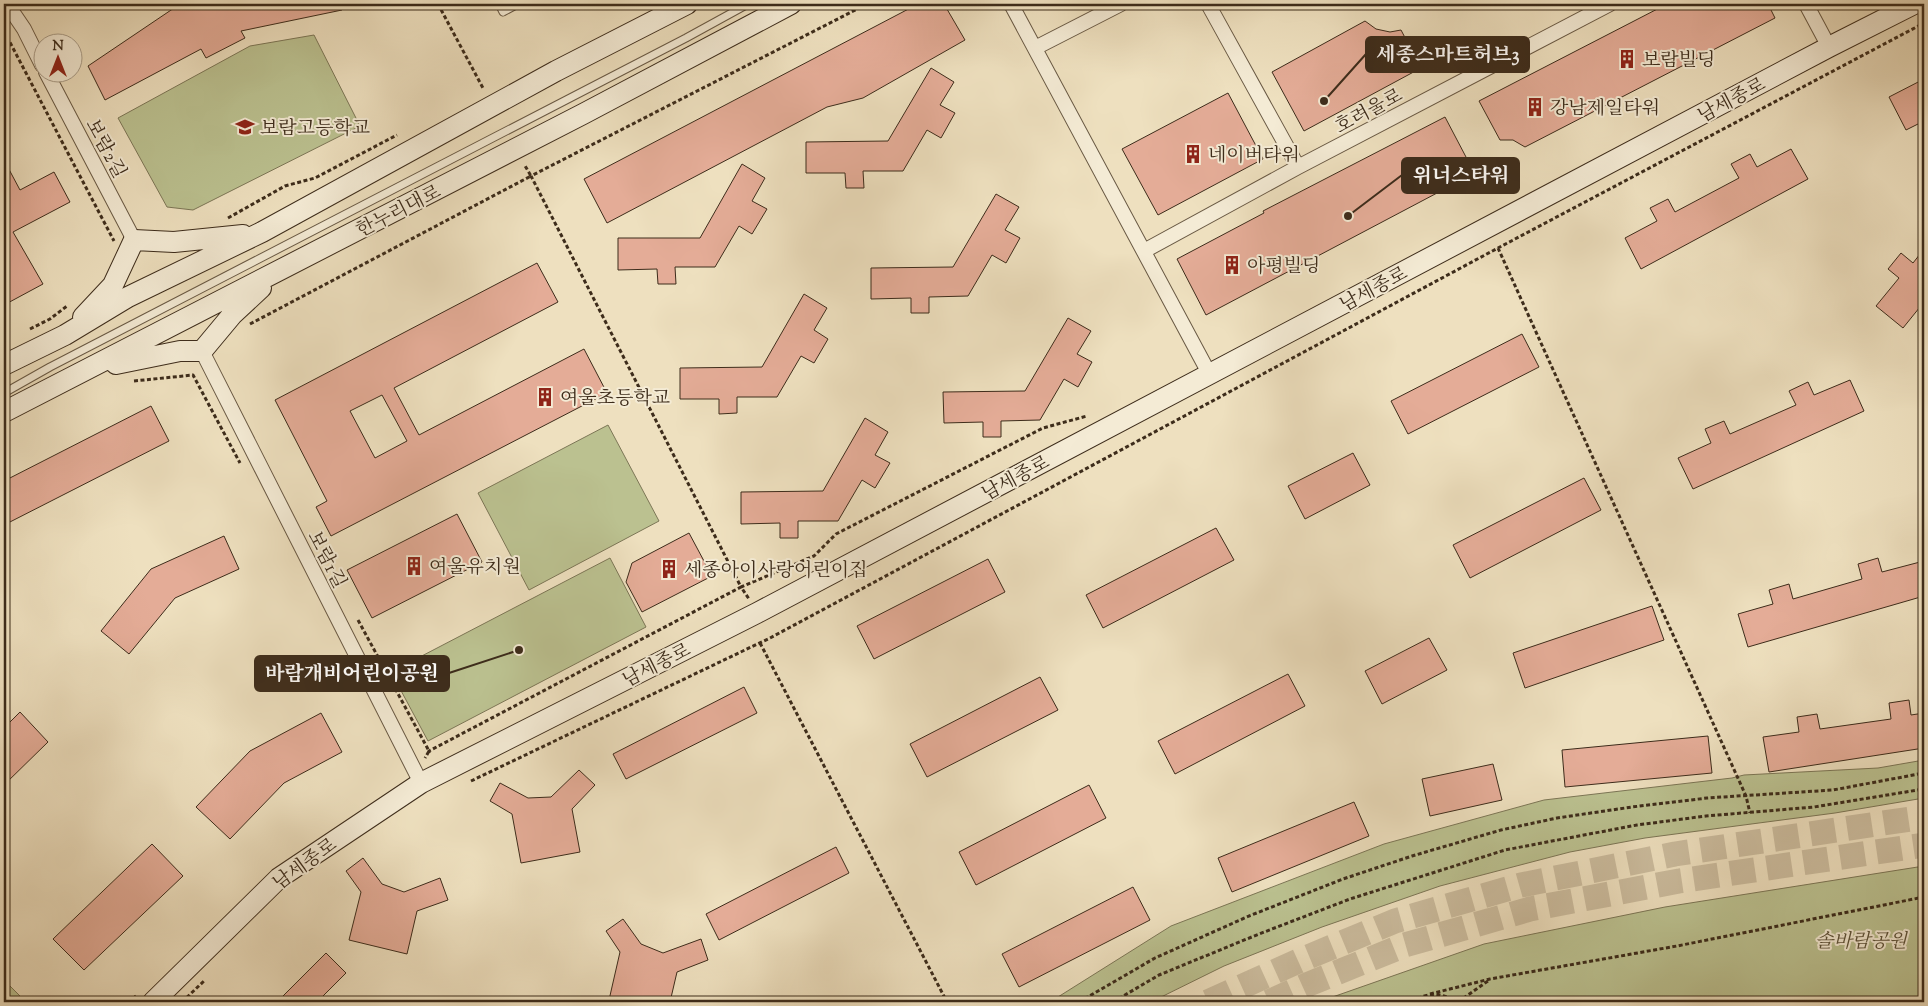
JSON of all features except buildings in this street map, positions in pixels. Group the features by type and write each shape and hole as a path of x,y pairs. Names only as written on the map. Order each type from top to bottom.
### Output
{"street":[{"path":"7,4 24,29"},
{"path":"15,4 32,45"},
{"path":"4,365 65,335 128,297 262,232 556,71 687,4"},
{"name":"한누리대로","path":"4,412 583,114 791,4"},
{"path":"1011,4 1210,375"},
{"path":"1035,48 1121,4"},
{"path":"1208,4 1298,167"},
{"name":"호려울로","path":"1144,251 1298,167 1610,4"},
{"path":"1806,4 1829,47"},
{"name":"남세종로","path":"145,999 279,878 421,783 757,613 1829,47 1914,4"},
{"name":"보람2길","path":"51,82 134,240"},
{"path":"65,335 113,285 134,240 174,242 262,232"},
{"path":"81,373 139,358 180,351 206,359 232,315 279,271"},
{"name":"보람1길","path":"206,359 421,783"}],"lane":[{"path":"499,4 503,12 518,4"},
{"path":"4,393 68,357 748,4"}],"path":[{"path":"438,4 483,90"},
{"path":"242,329 531,176 867,4"},
{"path":"464,784 760,643 1498,248 1924,23"},
{"path":"4,31 117,247 121,270"},
{"path":"475,94 492,85"},
{"path":"220,222 286,186 315,178 399,134"},
{"path":"531,176 741,587"},
{"path":"1498,248 1746,796 1750,813"},
{"path":"27,331 50,319 71,303"},
{"path":"127,381 193,376 206,359"},
{"path":"193,376 244,472"},
{"path":"429,751 741,587 814,556 836,534 1043,428 1092,414"},
{"path":"760,643 947,1002"},
{"path":"1079,1002 1155,958 1241,920 1343,879 1412,856 1501,830 1557,818 1707,798 1833,790 1924,773"},
{"path":"1112,1002 1159,975 1259,934 1350,899 1505,850 1638,825 1851,802 1924,789"},
{"path":"1412,1002 1419,997 1490,979 1677,946 1924,897"},
{"path":"182,1002 210,975"},
{"path":"1430,994 1440,994 1457,1002 1490,979"},
{"path":"129,1002 145,999"}],"green space":[{"path":"314,35 360,126 193,210 167,207 118,118 250,46"},
{"path":"608,425 659,521 529,590 478,493"},
{"path":"610,558 646,627 428,741 391,672"},
{"path":"1924,760 1924,798 1835,813 1645,838 1570,852 1440,886 1322,927 1224,966 1151,1002 1050,1002 1171,926 1384,844 1544,800 1744,775 1878,768"},
{"name":"솔바람공원","path":"1924,866 1924,1002 1323,1002 1324,1000 1484,944 1665,907"},
{"path":"4,980 26,1002 4,1002"}],"tunnel":[{"path":"1208,1002 1303,959 1395,921 1521,885 1675,854 1924,817"},
{"path":"1269,1002 1405,945 1530,909 1679,881 1924,845"}],"place":[{"name":"보람빌딩","path":"1627,59"},
{"name":"세종스마트허브3","path":"1324,101"},
{"name":"강남제일타워","path":"1535,107"},
{"name":"보람고등학교","path":"245,127"},
{"name":"네이버타워","path":"1193,154"},
{"name":"위너스타워","path":"1348,216"},
{"name":"아평빌딩","path":"1232,265"},
{"name":"여울초등학교","path":"545,397"},
{"name":"여울유치원","path":"414,566"},
{"name":"세종아이사랑어린이집","path":"669,569"},
{"name":"바람개비어린이공원","path":"519,650"}]}
